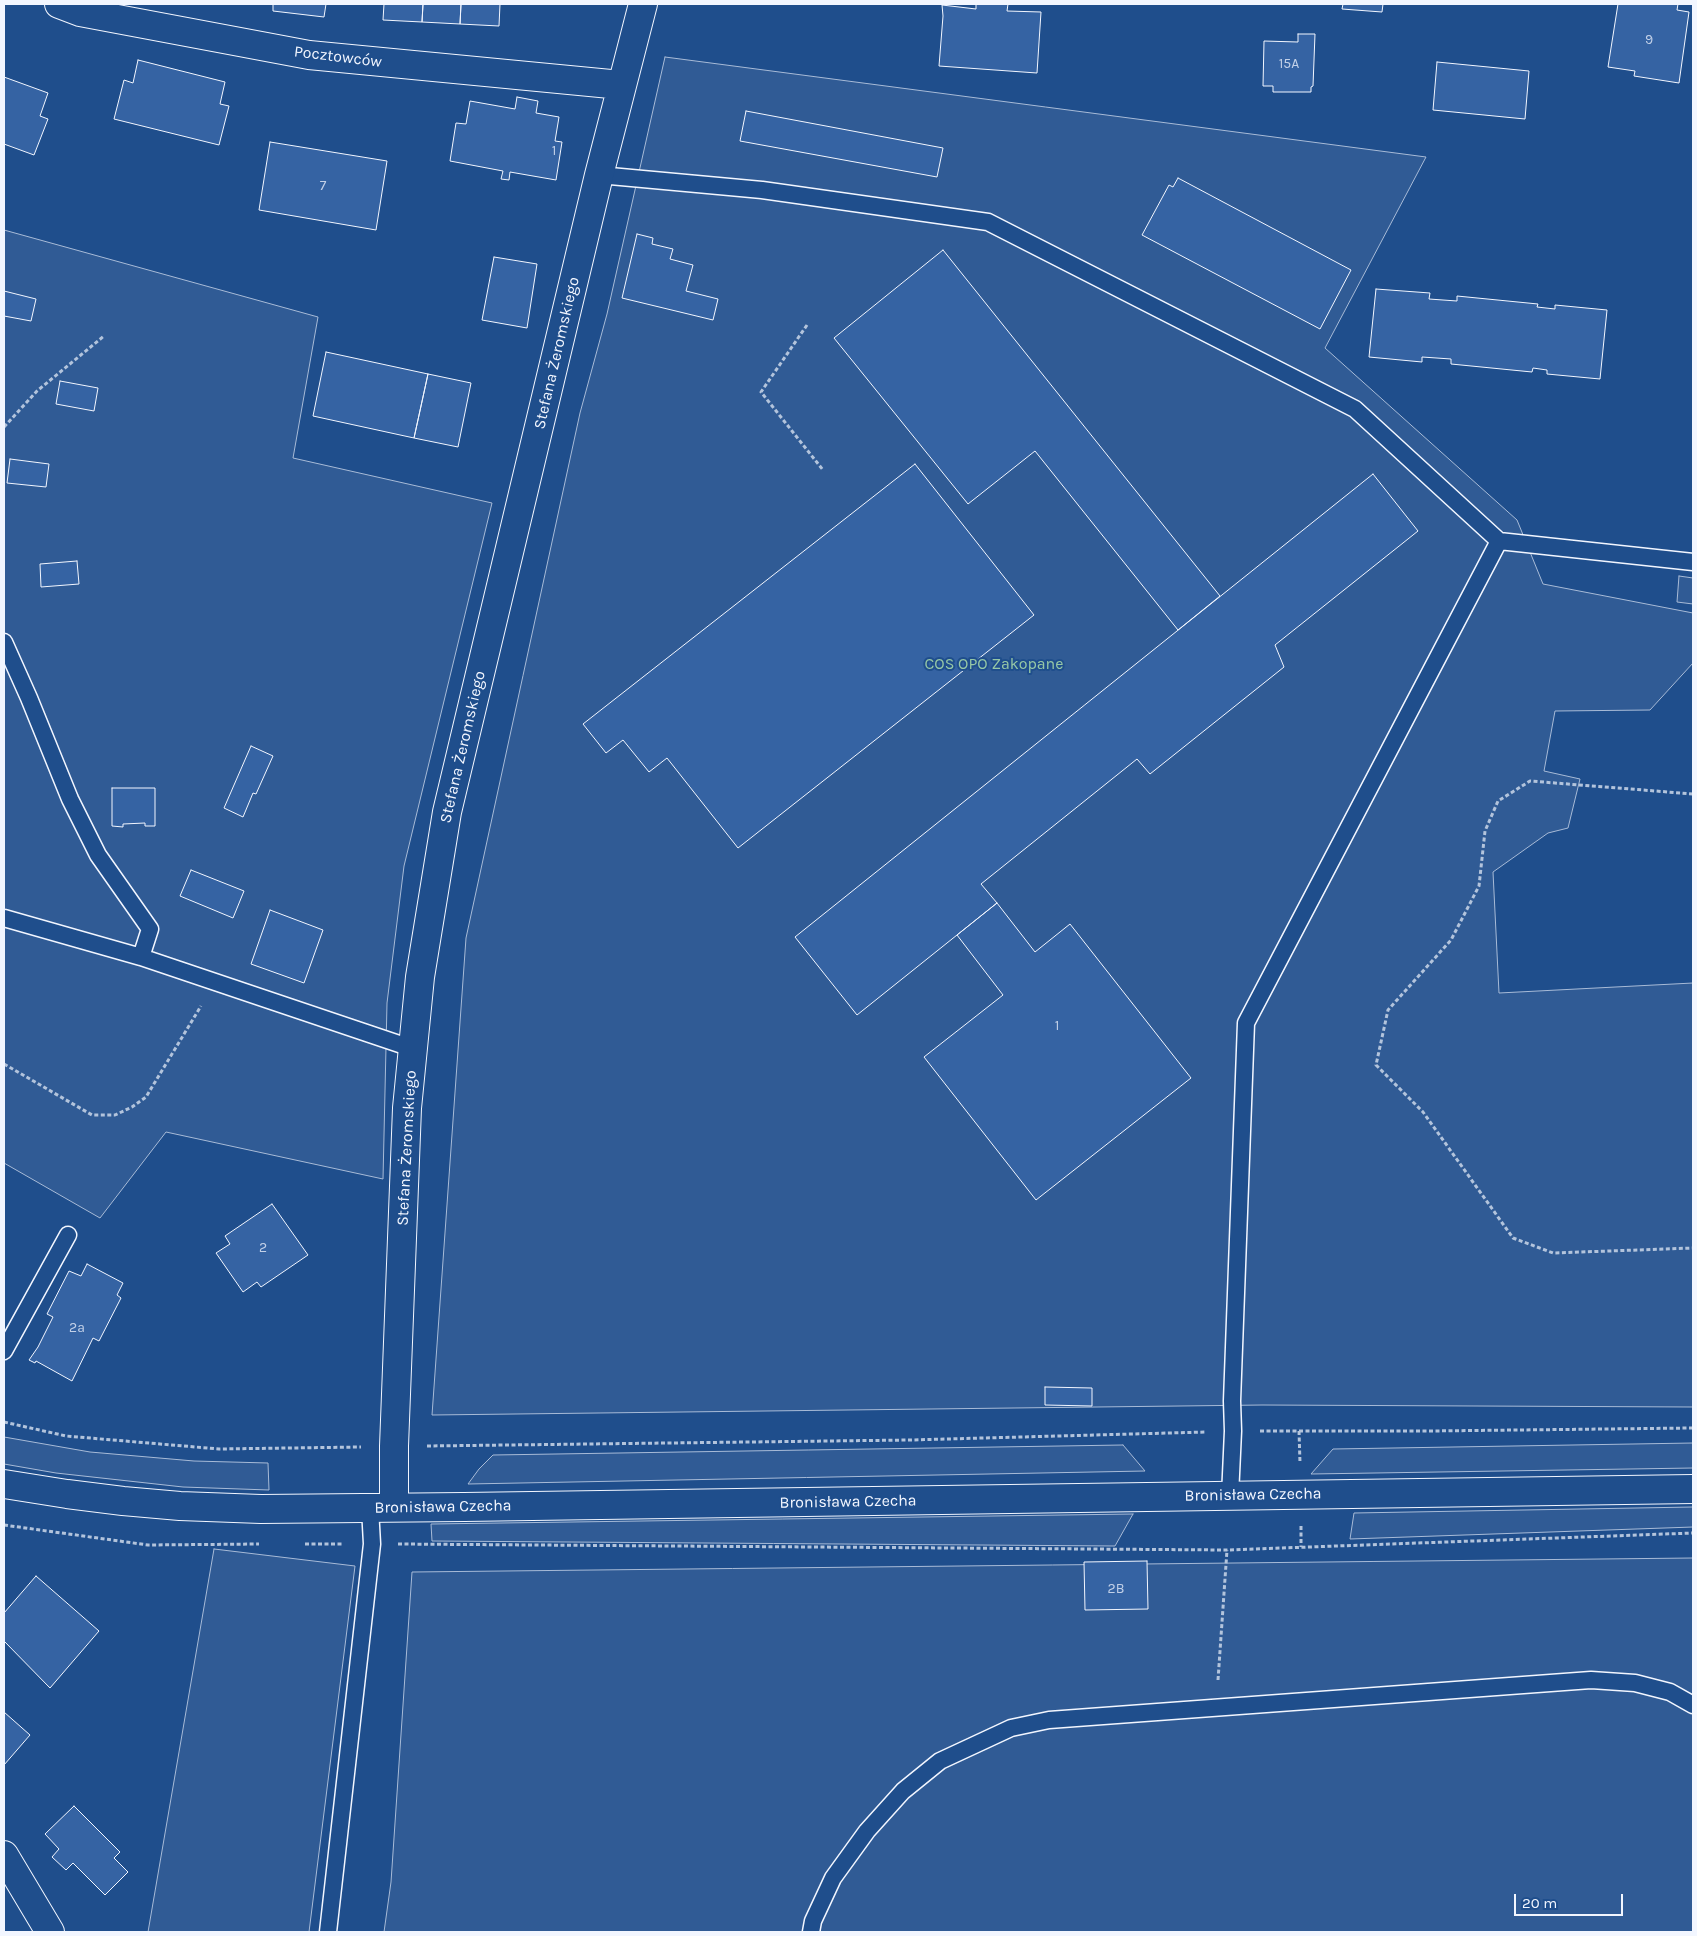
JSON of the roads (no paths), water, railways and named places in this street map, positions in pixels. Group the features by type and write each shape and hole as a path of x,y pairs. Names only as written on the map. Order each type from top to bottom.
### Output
{"street":[{"name":"Pocztowców","path":"59,4 80,12 309,55 622,86"},
{"name":"Stefana Żeromskiego","path":"382,1508 394,1446 407,1108 420,977 447,812 598,175 644,4"},
{"name":"Bronisława Czecha","path":"4,1484 91,1498 180,1506 236,1508 382,1508 1693,1489"},
{"path":"4,1855 50,1932"}],"lane":[{"path":"598,175 762,190 988,222 1355,409 1499,542 1693,562"},
{"path":"1230,1496 1246,1023 1499,542"},
{"path":"4,642 30,698 70,799 98,855 150,929 141,957"},
{"path":"4,918 141,957 414,1050"},
{"path":"4,1351 68,1235"},
{"path":"328,1932 372,1544 382,1508"},
{"path":"811,1932 813,1921 833,1878 867,1831 903,1792 940,1761 1011,1728 1049,1720 1591,1680 1635,1683 1670,1692 1693,1705"}],"park label":[{"name":"COS OPO Zakopane","path":"994,664"}]}
